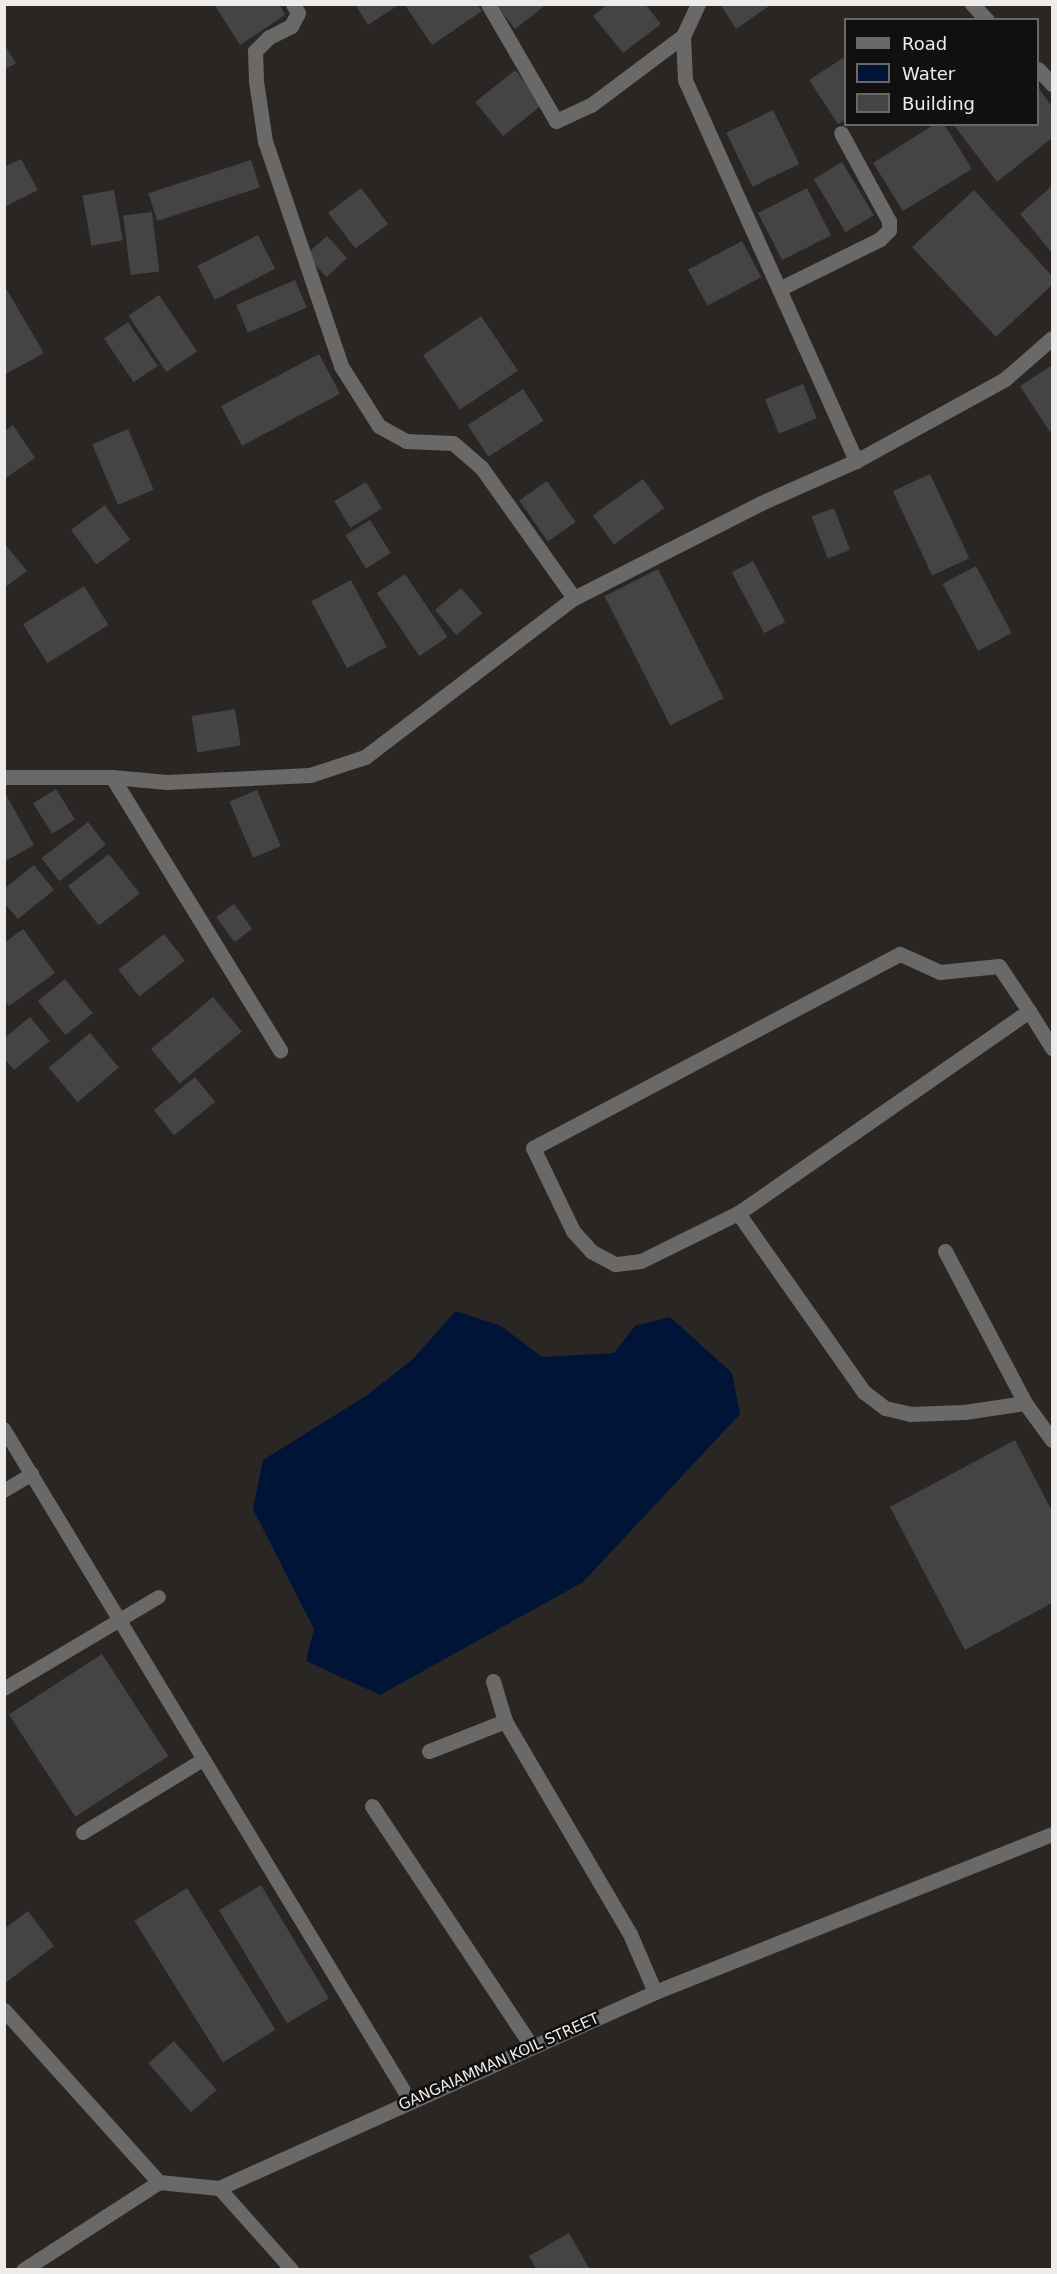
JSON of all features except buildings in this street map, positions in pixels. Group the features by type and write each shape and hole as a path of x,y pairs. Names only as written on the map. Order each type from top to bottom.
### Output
{"street":[{"path":"293,4 298,13 291,26 269,37 255,51 256,81 265,141 341,366 379,426 406,441 453,443 481,467 574,598"},
{"path":"488,4 556,121 591,105 683,36"},
{"path":"698,4 683,36 685,80 856,461"},
{"path":"972,4 985,18"},
{"path":"1039,70 1053,84"},
{"path":"779,289 880,239 889,230 890,221 841,133"},
{"path":"4,777 112,777 167,782 310,775 366,757 574,598 761,503 856,461 1005,379 1053,338"},
{"path":"112,777 280,1050"},
{"path":"1029,1011 738,1213 641,1261 615,1264 591,1251 573,1231 533,1148 900,954 940,972 999,966 1029,1011 1053,1047"},
{"path":"738,1213 864,1392 885,1408 910,1414 964,1412 1025,1402"},
{"path":"945,1251 1025,1402 1053,1440"},
{"path":"493,1681 505,1721 630,1934 656,1992"},
{"path":"429,1751 505,1721"},
{"path":"372,1806 532,2047"},
{"name":"GANGAIAMMAN KOIL STREET","path":"159,2182 219,2188 656,1992 1053,1834"},
{"path":"4,2010 159,2182 23,2270"}],"lane":[{"path":"4,1429 411,2102"},
{"path":"4,1491 32,1474"},
{"path":"4,1689 118,1619 159,1597"},
{"path":"83,1833 203,1760"},
{"path":"219,2188 292,2270"}],"water":[{"path":"456,1311 501,1326 542,1357 614,1353 635,1326 670,1317 732,1373 740,1414 583,1582 380,1695 306,1661 314,1629 253,1509 263,1460 366,1396 412,1360"}]}
